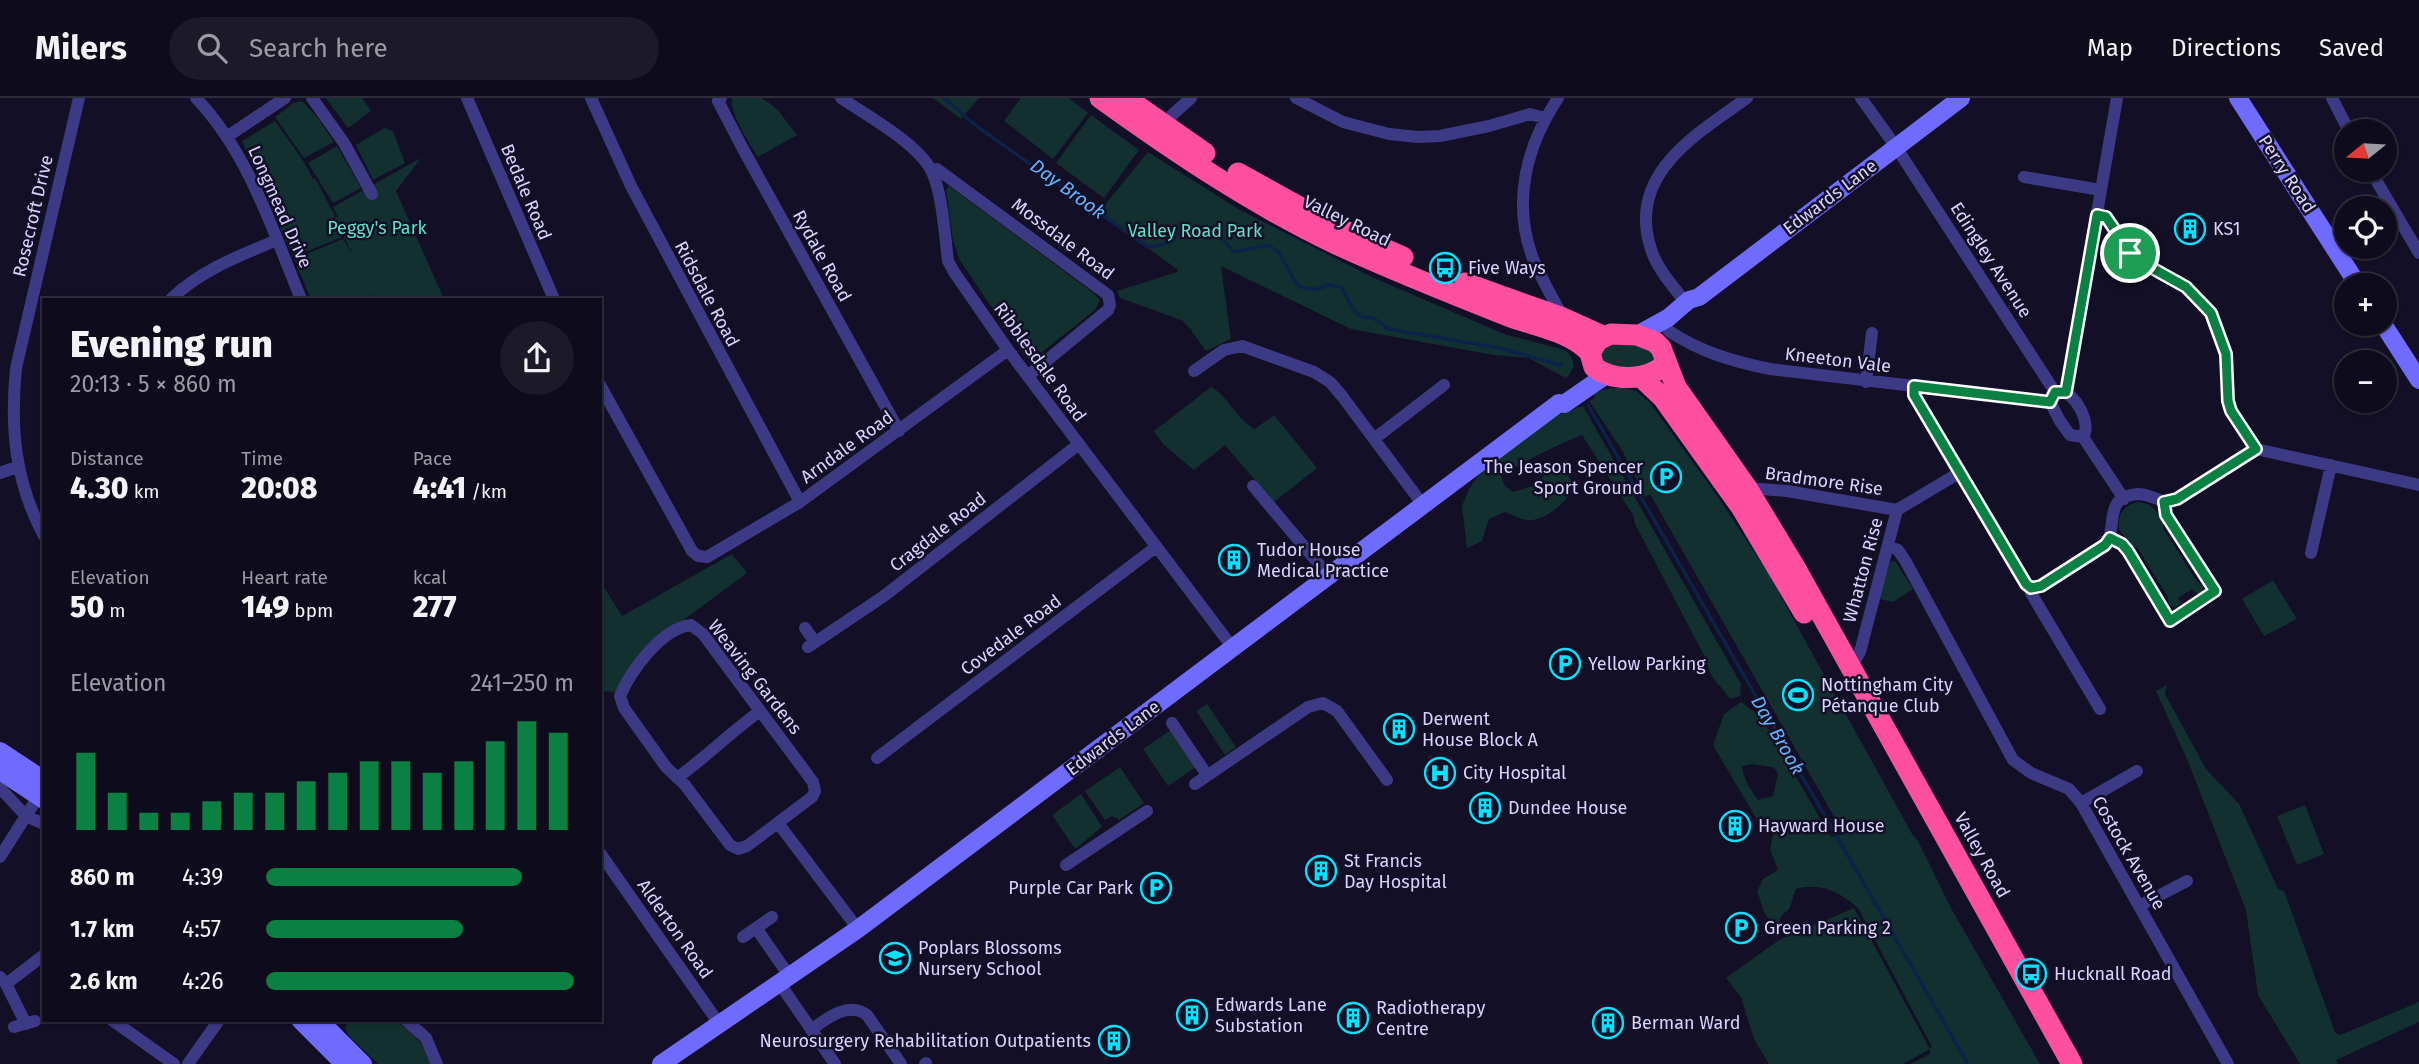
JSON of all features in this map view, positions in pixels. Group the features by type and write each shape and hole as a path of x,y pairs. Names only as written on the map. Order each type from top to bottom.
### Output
{"highway":[{"name":"Valley Road","path":"1100,98 1177,152 1295,223 1401,272 1511,317 1566,336 1598,357"},
{"name":"Valley Road","path":"1126,98 1238,173 1334,226 1450,277 1563,318 1598,357"},
{"path":"1611,334 1637,335 1651,339 1665,348 1653,373 1641,377 1598,357 1611,334"},
{"name":"Valley Road","path":"1665,348 1685,401 1747,488 1796,569 1845,671 2057,1064"},
{"name":"Valley Road","path":"1641,377 1663,398 1741,507 1845,671 2072,1064"}],"street":[{"name":"Rosecroft Drive","path":"39,512 19,466 13,436 13,399 16,368 79,98"},
{"name":"Longmead Drive","path":"196,98 228,136 244,164 301,298"},
{"path":"228,136 285,98"},
{"path":"312,98 344,143 372,194"},
{"name":"Bedale Road","path":"467,98 554,298"},
{"name":"Ridsdale Road","path":"591,98 660,243 800,502"},
{"name":"Rydale Road","path":"721,98 719,102 743,149 899,431"},
{"path":"841,98 922,157 932,171"},
{"path":"1166,126 1172,115 1191,98"},
{"path":"1296,98 1343,122 1408,136 1440,136 1530,114 1545,118"},
{"path":"1558,98 1545,118 1530,152 1523,187 1523,206 1531,255 1563,318"},
{"path":"1692,300 1663,272 1651,249 1647,229 1647,205 1654,184 1683,145 1747,98"},
{"name":"Edingley Avenue","path":"1861,98 1896,147 2057,395 2060,421 2070,435 2083,437 2124,499"},
{"name":"Edwards Lane","path":"1637,335 1668,318 1961,98"},
{"path":"2057,395 2097,215 2117,98"},
{"name":"Perry Road","path":"2238,98 2350,273"},
{"path":"2332,98 2343,119"},
{"name":"Mossdale Road","path":"932,171 937,169 1108,295 1108,310 1028,376"},
{"name":"Ribblesdale Road","path":"932,171 937,186 948,261 1008,350 1233,648"},
{"path":"2024,177 2101,190"},
{"path":"2377,182 2419,253"},
{"path":"2097,215 2106,217 2134,258 2186,287 2211,313 2226,354 2228,401 2231,411 2256,449"},
{"path":"172,298 192,280 208,271 277,240"},
{"name":"Edwards Lane","path":"1665,348 1676,321 1693,307 1692,300"},
{"path":"1866,382 1871,332"},
{"path":"2391,336 2419,380"},
{"path":"1204,370 1224,350 1242,346 1314,372 1329,382 1423,505"},
{"name":"Kneeton Vale","path":"1665,348 1702,349 1745,364 1866,382 2057,395"},
{"name":"Arndale Road","path":"602,389 692,551 698,556 707,557 800,502 1008,350"},
{"name":"Edwards Lane","path":"662,1064 858,929 1559,403 1564,404 1598,357"},
{"path":"1914,386 1918,403 2024,582 2031,588 2031,593 2100,709"},
{"path":"1374,439 1442,392"},
{"name":"Edingley Avenue","path":"2057,395 2072,397 2086,422 2087,430 2083,437"},
{"name":"Cragdale Road","path":"805,628 811,645 884,596 1079,444"},
{"path":"2031,588 2041,586 2105,545 2110,538 2112,512 2124,499 2141,494 2164,502 2177,499 2256,449 2419,485"},
{"path":"2311,553 2331,465"},
{"path":"0,472 19,466"},
{"name":"Whatton Rise","path":"1845,671 1860,652 1897,510 1959,473"},
{"path":"1253,486 1329,576"},
{"name":"Bradmore Rise","path":"1747,488 1787,491 1897,510"},
{"path":"2110,538 2122,544 2128,551 2170,621 2215,591 2166,515 2164,502"},
{"name":"Costock Avenue","path":"1888,546 1898,550 1906,562 2013,761 2031,773 2069,789 2081,803 2228,1064"},
{"name":"Covedale Road","path":"878,739 882,754 1156,547"},
{"name":"Weaving Gardens","path":"691,625 696,627 760,711 813,782 815,791 812,797 747,846 738,849 730,845 666,767 624,709 620,696 657,642 681,626 691,625"},
{"path":"1195,784 1308,708 1323,703 1337,711 1387,780"},
{"path":"677,778 711,754 730,733 760,711"},
{"path":"1172,723 1208,775"},
{"path":"0,751 42,791"},
{"path":"0,771 42,791"},
{"path":"2081,803 2137,771"},
{"path":"0,788 26,816 42,823"},
{"path":"0,857 42,791"},
{"path":"1066,865 1112,827 1147,811"},
{"path":"778,822 858,929"},
{"name":"Alderton Road","path":"602,856 720,1025"},
{"path":"2139,906 2187,881"},
{"path":"743,937 772,917"},
{"path":"756,928 811,1030 835,1064"},
{"path":"25,1024 3,981 42,956"},
{"path":"811,1030 829,1017 853,1008 861,1010 901,1064"},
{"path":"115,1022 174,1064"},
{"path":"188,1064 218,1022"},
{"path":"297,1022 328,1032 344,1064"},
{"path":"305,1022 328,1032 363,1064"},
{"path":"422,1024 437,1064"}],"green space":[{"path":"326,98 362,98 371,111 348,128"},
{"path":"732,98 762,98 777,109 797,135 758,157 737,120"},
{"path":"933,98 979,98 961,119"},
{"path":"1021,98 1069,98 1088,113 1053,159 1004,121"},
{"path":"302,101 334,142 304,158 275,117 294,103"},
{"path":"1091,115 1139,150 1104,198 1056,163"},
{"path":"275,121 313,179 315,178 335,216 333,217 342,237 293,257 242,141"},
{"path":"384,128 393,131 405,163 373,180 356,145"},
{"path":"337,146 361,188 333,203 308,163"},
{"name":"Valley Road Park","path":"1148,152 1240,210 1374,278 1504,334 1565,350 1573,360 1572,371 1566,378 1528,358 1494,355 1351,329 1221,266 1231,339 1206,351 1181,320 1120,298 1117,291 1178,270 1099,212"},
{"name":"Peggy's Park","path":"421,158 396,191 444,298 376,298 373,291 375,298 311,298 294,259 343,239 353,255 335,218 338,217 333,207"},
{"path":"949,186 1091,291 1100,300 1095,310 1037,356 1030,359 1024,355 959,259 953,240 946,190"},
{"path":"1605,343 1644,344 1655,359 1652,366 1620,370 1600,360 1601,348"},
{"path":"1211,387 1255,429 1274,415 1317,468 1274,502 1225,445 1194,470 1163,444 1154,431"},
{"path":"1620,387 1636,391 1650,403 1718,497 1768,573 1918,841 1951,908 2040,1064 1910,1064 1930,1054 1932,1047 1858,908 1837,893 1805,887 1796,889 1789,909 1782,915 1776,929 1764,912 1757,891 1763,879 1778,870 1770,849 1774,831 1759,823 1713,745 1724,714 1741,702 1761,717 1831,837 1844,834 1650,494 1645,497 1622,450 1589,401 1595,398 1593,394","holes":["1752,764 1773,767 1778,773 1773,796 1758,800 1746,780 1742,766"]},
{"path":"1583,406 1741,684 1740,696 1730,699 1712,677 1706,659 1635,524 1633,515 1582,435 1500,474 1505,486 1513,492 1537,483 1552,462 1563,467 1574,485 1562,504 1534,520 1505,512 1489,519 1482,541 1467,548 1462,506 1481,471 1554,416"},
{"path":"2139,502 2150,505 2161,516 2164,530 2196,580 2203,586 2203,592 2200,594 2192,589 2178,598 2181,603 2176,608 2169,605 2168,597 2137,547 2132,546 2119,530 2123,511 2129,505"},
{"path":"732,554 747,573 647,647 618,692 602,691 602,584 622,616"},
{"path":"1895,561 1913,589 1893,602 1879,599 1890,562"},
{"path":"2273,580 2297,619 2264,636 2242,599"},
{"path":"2167,685 2165,694 2206,769 2239,804 2278,889 2284,891 2335,1032 2340,1035 2419,1002 2419,1022 2336,1060 2338,1064 2300,1064 2258,995 2246,910 2187,759 2156,691"},
{"path":"1207,704 1236,747 1225,755 1196,711"},
{"path":"1171,730 1196,767 1168,786 1143,749"},
{"path":"1120,767 1144,803 1119,820 1112,816 1105,820 1085,791"},
{"path":"1081,794 1102,827 1075,849 1052,815"},
{"path":"2305,805 2324,854 2297,865 2277,816"},
{"path":"1854,908 1930,1049 1903,1064 1769,1064 1754,1039 1741,997 1726,978 1779,940"},
{"path":"347,1022 395,1022 404,1026 421,1043 431,1064 378,1064 345,1029"}],"waterway":[{"name":"Day Brook","path":"944,98 979,128 1148,247 1172,240 1181,230 1189,228 1210,232 1234,252 1268,245 1279,253 1298,286 1314,290 1329,285 1341,287 1355,312 1363,317 1373,318 1389,329 1499,348 1561,365"},
{"name":"Day Brook","path":"1588,405 1968,1064"}],"place":[{"name":"KS1","path":"2190,229"},
{"name":"Five Ways","path":"1445,268"},
{"name":"The Jeason Spencer Sport Ground","path":"1666,477"},
{"name":"Tudor House Medical Practice","path":"1234,560"},
{"name":"Yellow Parking","path":"1565,664"},
{"name":"Nottingham City Pétanque Club","path":"1798,695"},
{"name":"Derwent House Block A","path":"1399,729"},
{"name":"City Hospital","path":"1440,773"},
{"name":"Dundee House","path":"1485,808"},
{"name":"Hayward House","path":"1735,826"},
{"name":"St Francis Day Hospital","path":"1321,871"},
{"name":"Purple Car Park","path":"1156,888"},
{"name":"Green Parking 2","path":"1741,928"},
{"name":"Poplars Blossoms Nursery School","path":"895,958"},
{"name":"Hucknall Road","path":"2031,974"},
{"name":"Edwards Lane Substation","path":"1192,1015"},
{"name":"Radiotherapy Centre","path":"1353,1018"},
{"name":"Berman Ward","path":"1608,1023"},
{"name":"Neurosurgery Rehabilitation Outpatients","path":"1114,1041"}],"route":[{"path":"2097,215 2106,217 2130,253 2139,261 2186,287 2211,313 2226,354 2228,401 2231,411 2256,449 2177,499 2164,502 2166,515 2215,591 2170,621 2128,551 2117,540 2110,538 2105,545 2041,586 2031,588 2026,584 1914,395 1914,386 2050,402 2055,392 2066,392 2097,215"}]}
